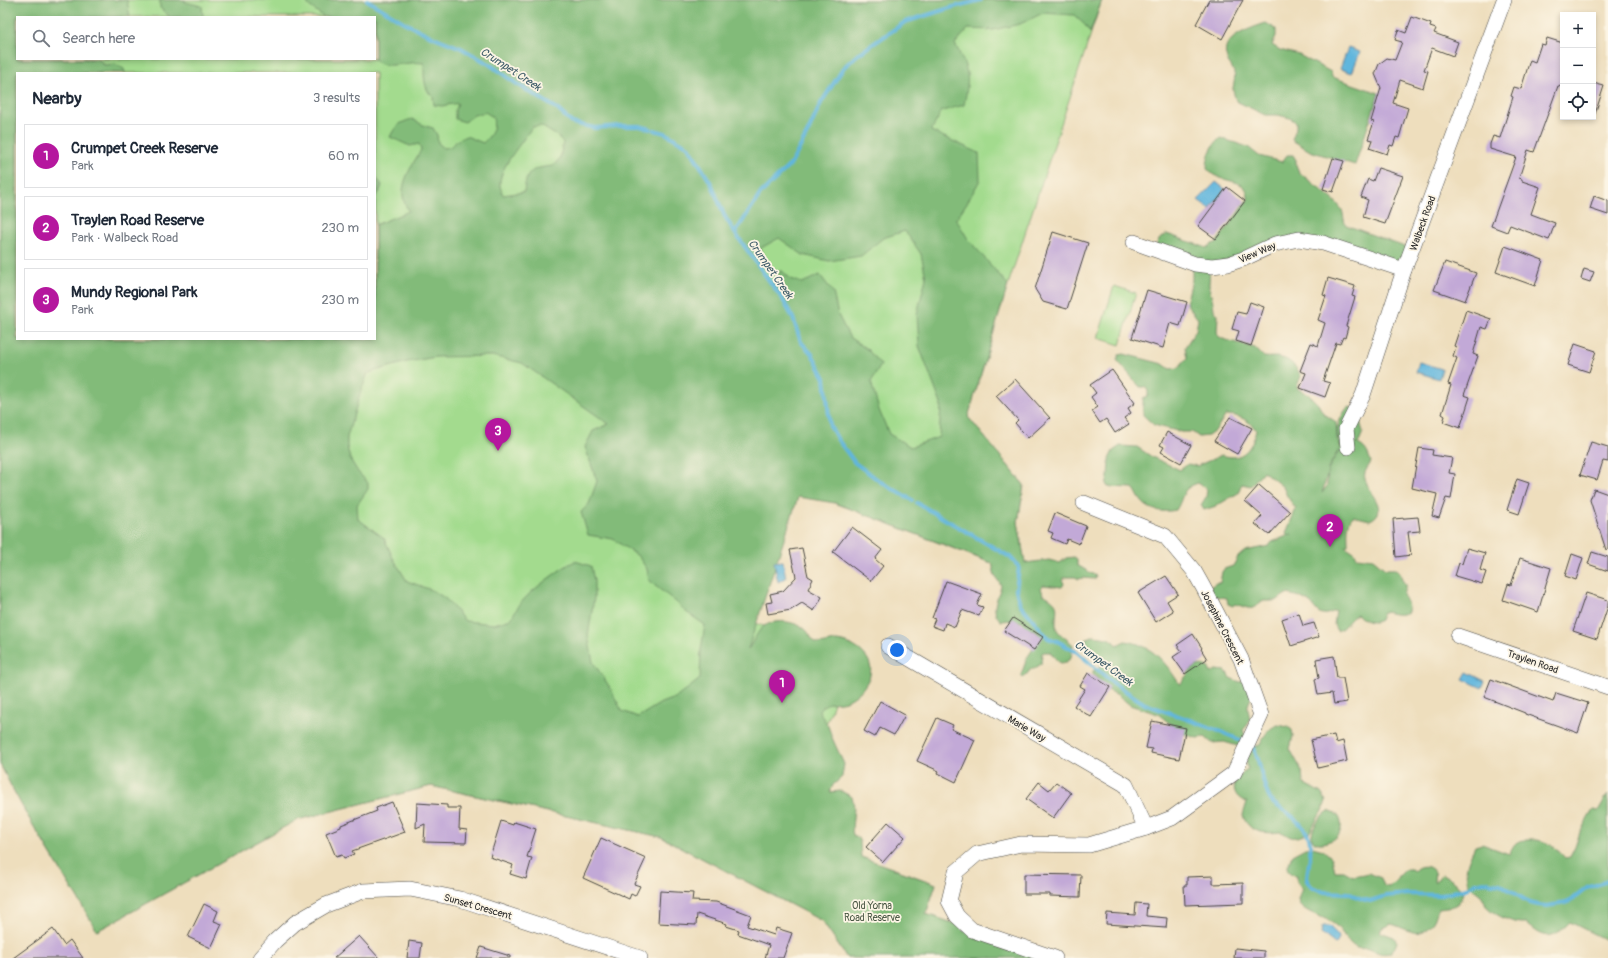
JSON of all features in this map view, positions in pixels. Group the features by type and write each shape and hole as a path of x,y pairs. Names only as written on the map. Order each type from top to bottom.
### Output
{"street":[{"name":"Walbeck Road","path":"1348,447 1346,429 1363,395 1404,270 1504,0"},
{"name":"View Way","path":"1134,242 1195,264 1212,266 1228,264 1243,259 1275,244 1299,239 1323,243 1404,270"},
{"name":"Josephine Crescent","path":"1055,958 972,930 957,916 949,901 956,872 977,854 1021,844 1089,845 1146,828 1172,818 1234,773 1261,715 1241,659 1194,571 1165,536 1084,503"},
{"name":"Traylen Road","path":"1458,636 1608,687"},
{"name":"Marie Way","path":"888,646 1126,785 1146,828"},
{"name":"Sunset Crescent","path":"260,958 274,941 295,923 326,905 363,891 410,889 460,899 640,958"}],"green space":[{"name":"Old Yorna Road Reserve","path":"0,0 1102,0 1008,285 968,417 1024,485 1018,522 1027,577 825,499 800,491 756,623 840,654 847,668 821,738 803,836 936,884 926,914 1004,940 847,958 822,921 661,837 431,786 297,820 97,931 11,786 0,764"},
{"name":"Old Yorna Road Reserve","path":"0,0 127,0 130,16 16,16 16,60 99,60 104,65 115,64 124,69 125,72 16,72 16,340 376,340 376,225 409,211 403,196 403,188 408,172 421,150 419,144 410,146 390,137 392,133 398,125 412,119 425,126 433,128 437,135 438,143 444,148 450,147 456,141 466,136 483,143 492,132 494,125 493,117 485,112 474,115 465,122 455,119 455,110 458,103 442,106 434,105 433,97 427,90 426,86 424,77 424,63 386,65 374,60 376,60 376,16 323,16 309,6 306,0 1102,0 1090,33 1085,25 1074,15 1043,13 1020,24 993,30 968,29 955,44 966,67 967,73 967,86 964,105 942,111 931,131 979,153 980,180 956,219 968,239 1008,285 968,417 1024,485 1018,522 1025,563 1049,560 1060,563 1066,558 1074,557 1077,559 1077,565 1096,576 1095,579 1065,577 1062,587 1043,585 1041,588 1043,594 1056,604 1056,626 1059,632 1073,645 1071,658 1064,663 1061,663 1050,652 1044,652 1042,653 1041,664 1034,669 1031,669 1023,677 1021,675 1027,658 1038,641 1039,636 1037,632 1028,628 1022,622 1014,620 1001,621 997,617 995,604 1001,585 995,576 992,563 835,503 798,497 748,649 758,632 763,627 773,622 785,622 797,624 802,627 816,642 822,644 834,641 842,642 855,647 866,656 871,668 870,675 869,679 859,693 844,701 825,705 819,711 828,726 844,764 842,777 833,785 830,792 841,791 852,797 854,807 852,831 853,836 858,838 860,842 861,857 936,884 926,914 1055,958 847,958 822,921 661,837 431,786 297,820 97,931 11,786 0,764","holes":["541,126 557,136 563,142 560,158 553,166 536,169 532,172 527,179 524,192 503,195 500,186 500,179 503,171 512,155 532,127","905,231 921,254 926,278 917,314 919,346 941,404 939,437 911,447 889,434 879,410 871,382 881,365 867,349 850,338 838,315 833,292 820,275 802,283 791,279 781,270 773,284 761,270 761,248 779,238 803,255 829,261 861,256 883,238","492,356 522,363 609,424 593,431 585,447 597,481 589,504 581,512 588,535 613,539 638,556 647,569 649,581 676,602 686,612 705,625 701,649 700,679 677,697 661,703 638,717 622,711 609,686 593,662 588,636 594,598 594,581 591,566 575,561 561,569 527,596 518,606 511,619 494,624 465,621 446,599 434,591 407,581 393,558 384,538 358,519 357,505 368,489 368,483 358,472 350,459 347,447 347,437 368,373 407,362 436,357"]},
{"path":"160,0 185,0 185,2 202,6 203,16 169,16 160,8"},
{"path":"1266,23 1276,29 1276,36 1272,45 1280,50 1299,55 1331,72 1332,77 1379,93 1355,165 1310,151 1292,140 1296,128 1296,122 1290,118 1278,115 1265,115 1236,101 1233,90 1234,73 1225,52 1227,45 1231,40 1245,31"},
{"path":"1220,138 1248,147 1259,156 1282,162 1287,155 1293,155 1299,172 1339,205 1346,225 1410,249 1403,269 1299,237 1212,265 1156,248 1159,240 1167,234 1207,248 1216,243 1248,199 1245,188 1241,185 1236,182 1219,178 1207,169 1210,152"},
{"path":"376,178 382,185 376,196"},
{"path":"1192,265 1210,267 1209,287 1214,310 1218,315 1218,336 1223,339 1255,348 1264,357 1277,357 1287,360 1293,364 1301,376 1297,386 1298,389 1309,395 1318,404 1323,413 1336,422 1337,438 1340,449 1341,446 1337,430 1339,422 1347,408 1351,407 1359,418 1363,432 1358,444 1366,451 1371,462 1365,472 1365,479 1376,501 1378,512 1376,516 1370,520 1353,516 1348,526 1348,545 1345,546 1354,552 1357,557 1373,559 1385,569 1394,569 1400,572 1405,585 1403,594 1408,606 1408,612 1394,614 1386,612 1382,614 1380,620 1374,622 1365,620 1357,614 1337,631 1334,625 1336,610 1329,614 1321,614 1308,601 1296,596 1286,594 1276,601 1261,601 1255,607 1249,608 1235,604 1233,606 1228,604 1227,598 1213,596 1210,587 1216,583 1220,583 1224,569 1233,566 1238,557 1245,551 1269,546 1272,542 1292,534 1289,535 1286,533 1296,509 1283,487 1263,471 1251,486 1242,484 1240,487 1240,492 1216,506 1204,510 1201,505 1206,497 1207,489 1198,483 1192,485 1186,490 1176,510 1166,511 1151,509 1143,503 1133,488 1108,487 1106,484 1108,478 1109,459 1113,451 1120,446 1137,447 1152,457 1180,470 1188,464 1197,466 1222,455 1235,457 1245,452 1252,443 1256,430 1250,423 1239,417 1231,415 1226,415 1215,431 1208,436 1199,437 1192,432 1181,432 1154,425 1143,415 1143,398 1148,396 1148,391 1145,387 1140,387 1117,360 1119,355 1124,354 1163,364 1170,369 1178,368 1187,358 1185,347 1196,330 1198,319 1188,306 1187,300 1192,280","holes":["1328,472 1327,486 1322,493"]},
{"path":"1114,286 1136,293 1120,345 1098,338"},
{"path":"1092,636 1112,640 1117,645 1125,641 1143,646 1158,656 1180,685 1191,670 1195,667 1203,665 1208,667 1211,673 1216,670 1226,671 1230,678 1240,682 1244,681 1252,695 1248,705 1250,720 1243,730 1245,735 1241,747 1224,742 1212,743 1205,737 1197,738 1182,733 1158,714 1130,705 1118,695 1106,689 1093,674 1093,671 1102,665 1085,641"},
{"path":"1278,725 1288,727 1292,730 1293,736 1290,749 1302,771 1303,783 1321,793 1326,801 1310,832 1296,837 1281,832 1269,833 1258,831 1249,826 1243,815 1247,802 1237,795 1234,786 1238,777 1248,769 1246,760 1253,747 1260,745 1269,730"},
{"path":"1608,794 1608,941 1570,922 1553,935 1548,936 1538,933 1526,923 1511,921 1492,911 1487,907 1481,895 1469,884 1466,875 1468,862 1475,846 1482,844 1509,854 1514,845 1519,841 1535,840 1545,842 1553,846 1565,858 1570,857 1580,832 1593,810 1598,811"},
{"path":"1329,811 1338,815 1341,821 1340,832 1337,838 1328,842 1316,842 1313,840 1313,830 1324,814"},
{"path":"1313,847 1323,850 1332,858 1335,871 1344,871 1353,876 1369,873 1381,878 1384,886 1389,887 1406,869 1411,869 1414,871 1424,866 1430,868 1434,872 1434,882 1442,875 1456,884 1463,892 1460,901 1455,905 1439,908 1433,922 1423,931 1413,932 1391,924 1382,928 1380,932 1394,937 1397,942 1390,953 1387,954 1377,952 1368,948 1357,948 1335,925 1306,910 1299,904 1298,899 1303,889 1297,882 1297,875 1291,874 1287,869 1292,855 1305,848"}],"water":[{"path":"1348,48 1360,52 1352,73 1340,69"},
{"path":"1216,182 1225,189 1210,209 1198,200"},
{"path":"1419,362 1442,369 1439,379 1416,372"},
{"path":"783,561 786,578 778,582 774,562"},
{"path":"1467,672 1485,681 1482,688 1463,679"},
{"path":"1323,926 1329,926 1338,935 1339,938 1337,943 1335,944 1321,933"}],"building":[{"path":"1209,0 1243,0 1222,39 1196,24"},
{"path":"1412,17 1431,24 1430,27 1436,29 1434,33 1458,42 1453,56 1432,48 1424,70 1428,71 1423,88 1400,80 1393,103 1408,108 1399,138 1396,137 1393,146 1390,145 1387,154 1369,148 1372,140 1368,139 1374,122 1371,121 1381,88 1375,74 1379,64 1387,58 1395,60 1402,42 1395,40 1398,30 1406,33"},
{"path":"1547,38 1560,42 1560,86 1558,86 1534,152 1528,150 1519,178 1522,179 1522,181 1540,187 1531,214 1555,223 1549,240 1510,225 1507,232 1491,226 1516,157 1490,149 1490,144 1493,136 1500,138 1513,97 1511,96 1514,87 1521,89 1530,60 1535,62 1541,44 1545,45"},
{"path":"1596,84 1604,86 1596,111"},
{"path":"1333,158 1344,161 1333,192 1323,189"},
{"path":"1378,168 1403,176 1385,224 1363,217 1368,200 1361,197 1368,179 1373,181"},
{"path":"1227,187 1245,201 1216,239 1198,226"},
{"path":"1594,196 1608,201 1608,215 1590,209"},
{"path":"1053,232 1088,243 1067,309 1043,302 1035,289"},
{"path":"1505,246 1543,260 1535,286 1496,272"},
{"path":"1445,262 1476,273 1465,301 1434,290"},
{"path":"1584,269 1594,272 1590,282 1581,279"},
{"path":"1328,278 1355,286 1352,296 1355,297 1346,326 1348,327 1345,338 1343,337 1340,344 1336,343 1323,381 1330,383 1325,397 1300,388 1306,373 1300,371 1311,343 1318,346 1325,323 1318,320 1326,296 1323,295"},
{"path":"1147,290 1187,302 1180,326 1170,323 1163,348 1132,338"},
{"path":"1250,302 1264,307 1251,346 1236,341 1239,331 1232,329 1237,312 1246,314"},
{"path":"1466,310 1491,319 1487,329 1481,327 1473,354 1478,356 1464,395 1470,397 1460,428 1443,422 1445,416 1442,414 1451,385 1448,384 1457,358 1453,356 1456,347 1454,346"},
{"path":"1575,344 1596,351 1589,372 1568,365"},
{"path":"1112,370 1135,403 1128,408 1131,413 1124,418 1129,424 1115,433 1106,419 1100,423 1092,411 1098,407 1091,397 1096,393 1090,385"},
{"path":"1015,379 1050,418 1028,438 1015,423 1018,420 996,396"},
{"path":"1230,417 1252,428 1237,454 1214,441"},
{"path":"1167,432 1191,445 1181,463 1161,452 1164,447 1160,445"},
{"path":"1591,442 1608,447 1608,462 1603,461 1597,480 1580,475"},
{"path":"1419,448 1433,450 1432,455 1452,458 1449,473 1455,474 1451,499 1446,498 1439,518 1432,516 1437,494 1412,488"},
{"path":"1517,479 1529,483 1519,514 1507,510"},
{"path":"1259,485 1290,512 1269,535 1255,524 1262,516 1245,501"},
{"path":"1594,489 1608,494 1608,549 1606,550 1590,500"},
{"path":"1055,513 1086,526 1079,544 1067,539 1065,544 1051,538 1053,533 1048,531"},
{"path":"1418,517 1420,531 1408,532 1411,555 1396,557 1393,519"},
{"path":"852,527 882,550 875,559 883,566 871,581 833,552"},
{"path":"802,548 808,576 813,579 808,589 822,597 814,611 802,603 791,610 768,614 766,603 772,602 770,594 783,591 796,577 790,550"},
{"path":"1467,548 1485,553 1480,570 1486,572 1482,584 1455,576 1459,563 1462,564"},
{"path":"1592,552 1608,557 1608,571 1588,564"},
{"path":"1572,554 1583,558 1576,580 1565,576"},
{"path":"1520,558 1551,568 1538,612 1503,600 1508,584 1511,585"},
{"path":"1166,576 1178,594 1167,601 1173,611 1156,622 1138,593"},
{"path":"946,581 982,594 977,605 983,607 979,616 962,610 955,627 945,623 943,630 932,626 935,619 932,618"},
{"path":"1586,593 1608,600 1608,606 1597,639 1573,631"},
{"path":"1299,613 1303,626 1314,623 1319,637 1291,646 1282,619"},
{"path":"1013,618 1043,637 1034,650 1004,631"},
{"path":"1193,634 1207,659 1185,674 1173,657 1182,651 1177,645"},
{"path":"1334,656 1337,678 1343,678 1347,702 1334,704 1332,693 1318,695 1315,679 1319,678 1316,659"},
{"path":"1088,673 1110,687 1091,717 1074,706 1085,689 1080,686"},
{"path":"1491,679 1553,702 1556,693 1588,703 1578,733 1525,714 1484,697"},
{"path":"880,701 905,715 894,735 880,728 875,737 864,731"},
{"path":"937,718 953,725 951,729 975,740 956,782 938,773 939,771 917,761"},
{"path":"1152,721 1186,728 1179,759 1151,753 1152,749 1146,748"},
{"path":"1334,735 1336,743 1343,741 1347,761 1318,768 1311,740"},
{"path":"1039,782 1049,790 1056,782 1071,793 1053,818 1026,799"},
{"path":"392,802 405,832 352,851 354,854 344,858 342,855 336,857 326,833 341,827 341,825 377,811 376,808"},
{"path":"417,803 447,805 447,808 460,808 459,829 467,830 466,843 424,842 425,824 416,828"},
{"path":"501,821 513,825 514,822 536,829 527,857 532,858 526,879 510,874 513,865 490,857"},
{"path":"888,822 905,837 883,862 866,847"},
{"path":"601,838 646,858 634,884 640,886 635,896 631,894 629,899 583,878"},
{"path":"1024,874 1081,875 1080,897 1050,896 1050,894 1024,894"},
{"path":"1213,876 1213,884 1243,883 1243,903 1185,905 1184,885 1187,885 1187,877"},
{"path":"660,891 693,893 692,901 716,902 751,915 747,926 774,935 776,928 792,933 783,958 765,958 769,945 738,934 739,930 726,926 727,924 697,914 696,925 658,923"},
{"path":"1136,903 1147,904 1146,916 1167,918 1166,928 1106,924 1107,913 1135,915"},
{"path":"204,904 218,911 214,921 222,924 211,948 188,937"},
{"path":"53,929 64,945 70,940 83,958 13,958"},
{"path":"359,936 379,958 334,958"},
{"path":"409,941 422,943 420,958 407,958"},
{"path":"481,947 510,956 510,958 477,958"},
{"path":"1235,948 1264,951 1264,958 1234,958"}],"waterway":[{"name":"Crumpet Creek","path":"367,0 405,23 431,36 461,48 489,64 517,84 556,108 572,123 595,128 640,126 650,129"},
{"path":"735,233 761,193 791,164 821,103 844,67 857,55 905,22 981,0"},
{"name":"Crumpet Creek","path":"654,130 665,133 689,147 712,185 724,215 735,233 783,300 793,318 801,342 812,354 825,378 830,426 838,440 855,463 881,482 912,500"},
{"name":"Crumpet Creek","path":"917,503 1010,557 1019,567 1016,590 1020,604 1048,638 1057,641 1077,652 1112,682 1145,704 1209,727 1245,742"},
{"name":"Crumpet Creek","path":"1251,745 1256,754 1267,793 1271,801 1294,818 1304,828 1308,835 1310,840 1310,852 1307,881 1312,887 1324,892 1348,893 1370,901 1386,896 1408,894 1441,895 1465,889 1477,883 1487,882 1500,884 1530,903 1547,906 1566,903 1587,888 1608,881"}],"place":[{"name":"Mundy Regional Park","path":"498,451"},
{"name":"Traylen Road Reserve","path":"1330,547"},
{"name":"Crumpet Creek Reserve","path":"782,703"}]}
